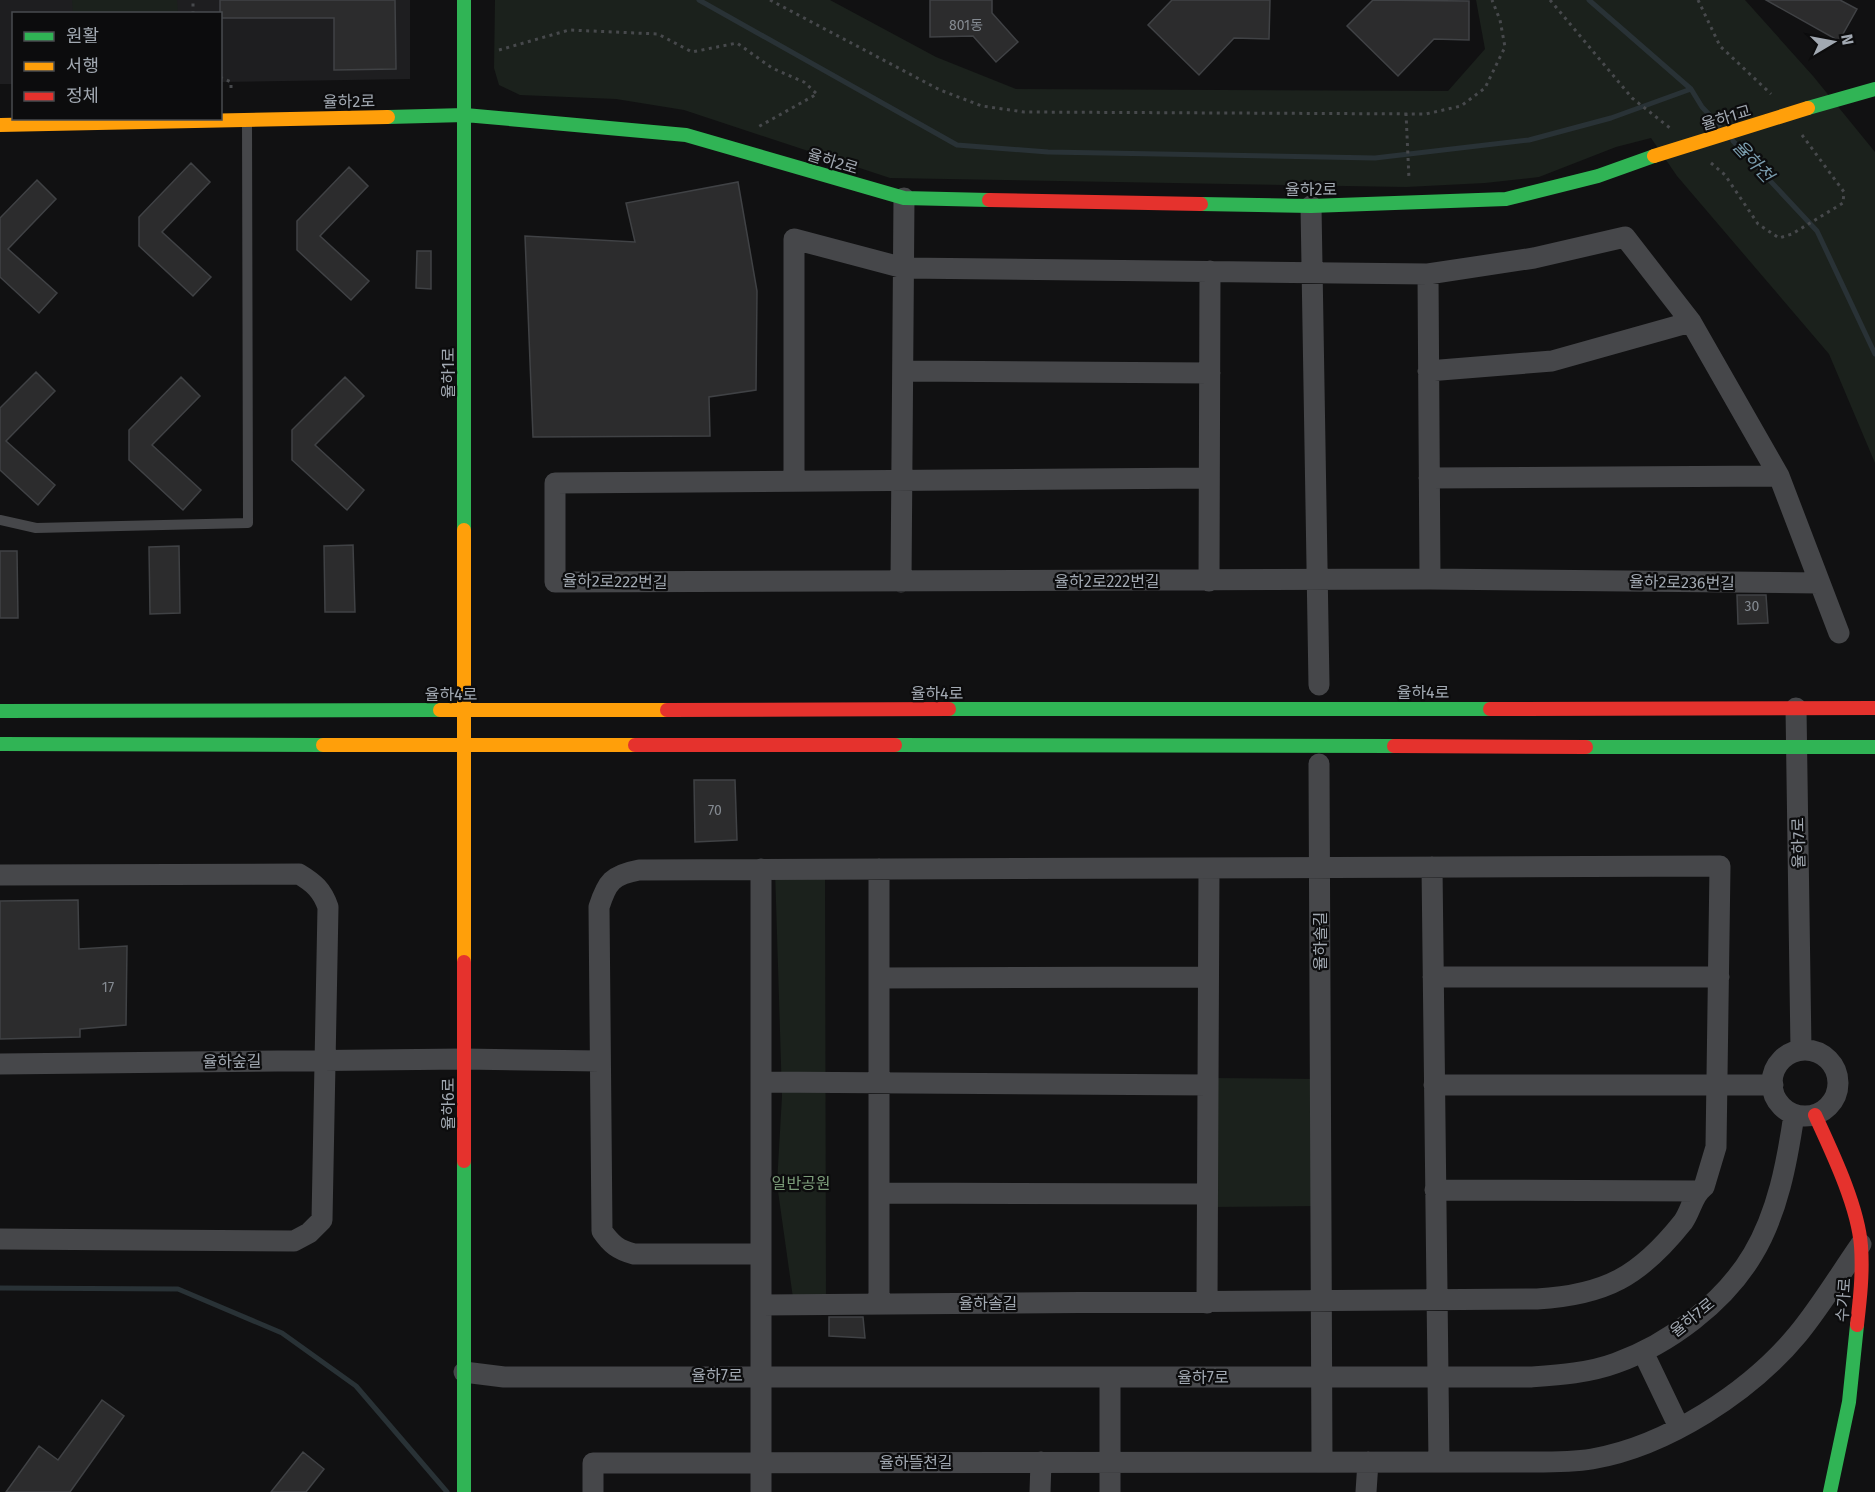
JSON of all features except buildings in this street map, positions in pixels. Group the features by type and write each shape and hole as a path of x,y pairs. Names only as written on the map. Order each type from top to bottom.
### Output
{"street":[{"name":"율하1로","path":"464,0 465,745"},
{"name":"율하1교","path":"1654,156 1875,89"},
{"name":"율하2로","path":"0,125 465,115 686,135 904,198 1311,206 1506,199 1598,176 1654,156"},
{"path":"901,582 904,198"},
{"path":"1311,206 1319,685"},
{"path":"794,481 794,239 904,268 1428,274 1534,258 1625,237 1691,322 1779,476 1839,633"},
{"path":"1209,581 1210,271"},
{"path":"1428,274 1430,579"},
{"path":"1428,371 1552,361 1691,322"},
{"path":"903,371 1210,373"},
{"path":"1429,478 1779,476"},
{"name":"율하2로222번길","path":"1209,478 555,483 555,582 1318,581"},
{"name":"율하2로236번길","path":"1318,581 1430,579 1819,584"},
{"name":"율하7로","path":"1796,708 1801,1050"},
{"name":"율하4로","path":"0,711 1875,708"},
{"path":"0,744 1875,747"},
{"name":"율하6로","path":"464,1492 465,745"},
{"path":"1319,764 1320,868"},
{"name":"율하솔길","path":"761,1254 634,1254 621,1251 602,1231 599,908 608,884 616,877 639,870 1720,866 1716,1147 1704,1187 1698,1191 1688,1216 1659,1253 1631,1273 1601,1289 1569,1297 1437,1300 761,1305"},
{"path":"1431,867 1439,1462"},
{"path":"1207,1303 1209,868"},
{"name":"율하솔길","path":"1320,868 1321,1302"},
{"path":"761,869 761,1492"},
{"path":"879,869 879,1303"},
{"path":"0,875 299,874 313,882 323,892 328,907 322,1220 309,1233 294,1241 0,1239"},
{"path":"879,978 1208,977"},
{"path":"1433,977 1719,977"},
{"path":"1801,1050 1823,1055 1836,1072 1838,1083 1832,1103 1815,1115 1794,1114 1777,1101 1773,1085 1775,1069 1782,1060 1801,1050"},
{"name":"율하숲길","path":"0,1064 464,1059 600,1061"},
{"path":"761,1082 1208,1085"},
{"path":"1434,1085 1773,1085"},
{"name":"율하7로","path":"464,1372 504,1377 1559,1375 1615,1364 1643,1352 1681,1329 1729,1285 1752,1256 1765,1231 1785,1172 1794,1114"},
{"name":"수가로","path":"1815,1115 1843,1177 1861,1244 1862,1288 1849,1402 1830,1492"},
{"path":"1435,1190 1698,1191"},
{"path":"880,1193 1207,1194"},
{"name":"율하뜰천길","path":"593,1492 593,1462 1566,1462 1592,1459 1618,1453 1679,1427 1723,1402 1760,1374 1798,1334 1861,1244"},
{"path":"1321,1302 1322,1462"},
{"path":"1643,1352 1679,1427"},
{"path":"1110,1377 1110,1492"},
{"path":"1040,1492 1041,1462"},
{"path":"1366,1492 1368,1462"}],"lane":[{"path":"0,520 36,528 248,523 247,120"}],"path":[{"path":"770,0 940,90 982,106 1024,112 1426,114 1461,106 1485,88 1505,47 1500,20 1492,0"},
{"path":"1550,0 1632,98 1672,130"},
{"path":"499,50 568,30 658,34 692,52 737,43 772,68 804,82 817,94 758,128"},
{"path":"222,78 231,82 231,92"},
{"path":"1406,113 1409,179"},
{"path":"1707,160 1725,175 1758,224 1779,238 1792,234 1825,214"}],"shaded area":[{"path":"0,0 410,0 410,79 222,82 222,12 12,12 12,84 0,84"}],"green space":[{"path":"72,0 177,0 178,12 73,12"},
{"path":"495,0 830,0 936,57 1016,89 1448,91 1485,49 1476,0 1745,0 1813,76 1875,152 1875,463 1829,354 1677,176 1651,138 1616,147 1539,177 1485,183 1406,187 890,178 684,110 616,99 520,95 499,85 494,68"},
{"name":"일반공원","path":"775,869 825,869 826,1305 794,1305 777,1184 782,1096"},
{"path":"1211,1078 1317,1079 1318,1206 1210,1207"}],"waterway":[{"path":"699,0 957,145 1048,152 1375,158 1529,140 1611,118 1691,89"},
{"name":"율하천","path":"1589,0 1691,89 1702,107 1719,125"},
{"name":"율하천","path":"1733,141 1817,231 1875,354"},
{"path":"0,1288 178,1289 282,1333 356,1386 447,1492"}],"traffic: fast":[{"path":"464,0 464,530"},
{"path":"1808,108 1875,89"},
{"path":"388,117 465,115 686,135 904,198 989,200"},
{"path":"1201,204 1311,206 1506,199 1598,176 1654,156"},
{"path":"949,709 1490,709"},
{"path":"0,711 440,710"},
{"path":"0,744 323,745"},
{"path":"895,745 1394,746"},
{"path":"1586,747 1875,747"},
{"path":"464,1161 464,1492"},
{"path":"1830,1492 1849,1402 1857,1325"}],"traffic: slow":[{"path":"1654,156 1808,108"},
{"path":"0,125 388,117"},
{"path":"464,530 464,962"},
{"path":"440,710 667,710"},
{"path":"323,745 635,745"}],"traffic: jam":[{"path":"989,200 1201,204"},
{"path":"1490,709 1875,708"},
{"path":"667,710 949,709"},
{"path":"635,745 895,745"},
{"path":"1394,746 1586,747"},
{"path":"464,962 464,1161"},
{"path":"1815,1115 1850,1197 1859,1230 1862,1266 1857,1325"}]}
